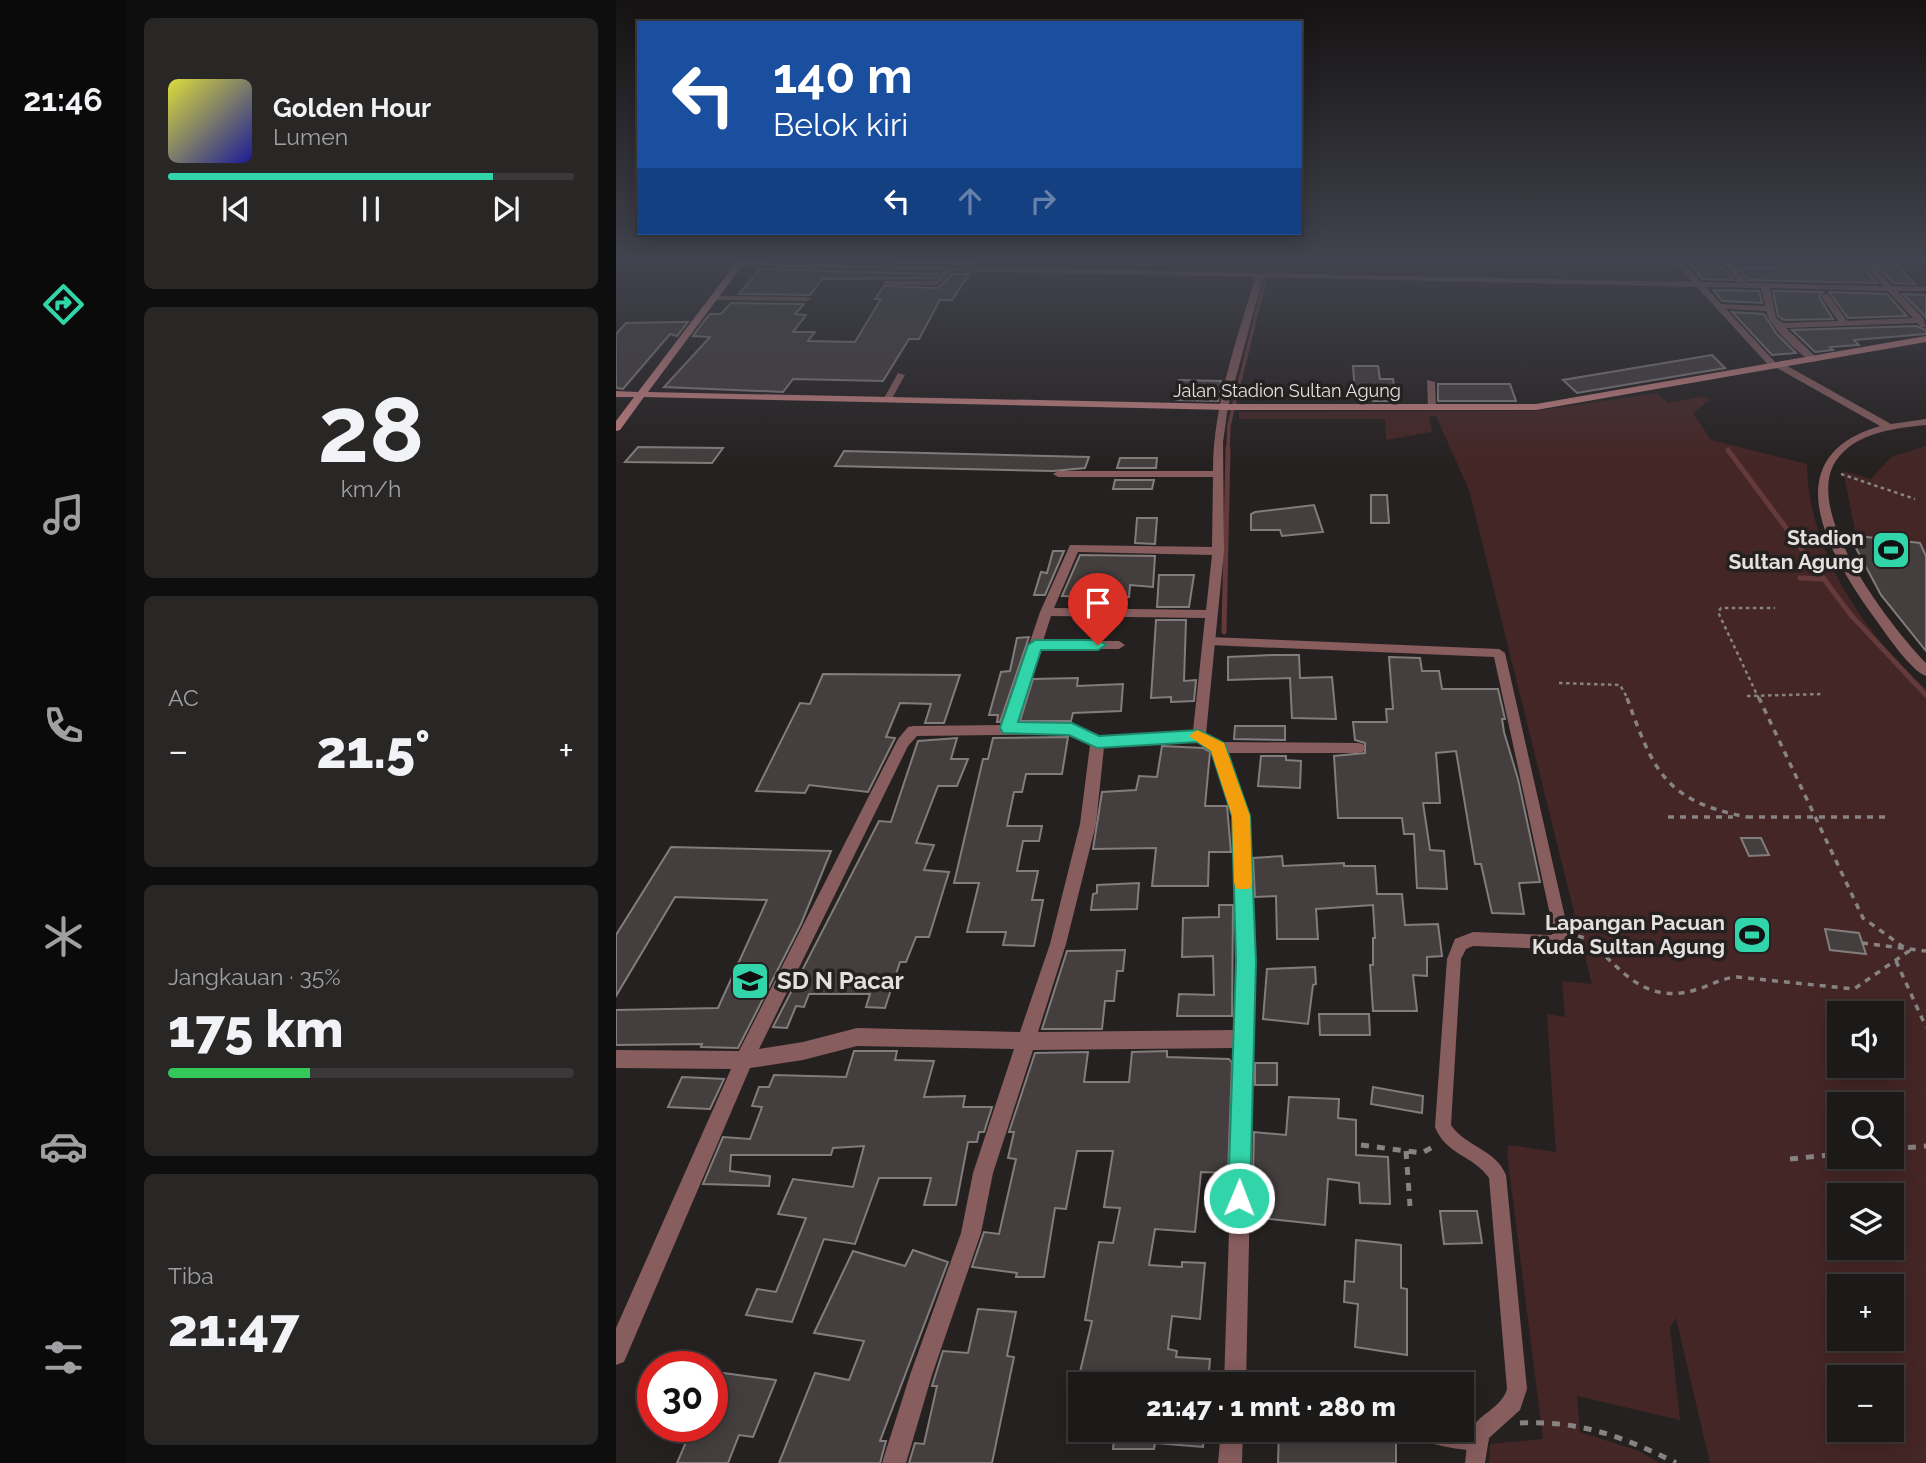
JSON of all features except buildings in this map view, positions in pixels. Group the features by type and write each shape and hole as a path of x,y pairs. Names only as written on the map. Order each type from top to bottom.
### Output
{"main road":[{"path":"616,428 692,327"},
{"name":"Jalan Stadion Sultan Agung","path":"616,394 1225,407 1433,408 1548,405 1926,339"}],"street":[{"path":"1199,736 1218,551 1220,522 1217,474 1225,407 1251,327"},
{"path":"1740,327 1776,366 1889,427"},
{"path":"1779,327 1812,359"},
{"path":"1430,382 1433,408"},
{"path":"1926,422 1889,427 1844,446 1826,469 1824,487 1829,518 1854,576 1887,630 1926,671"},
{"path":"1058,474 1217,474"},
{"path":"1008,728 1046,612 1074,548 1218,551"},
{"path":"1046,612 1212,614"},
{"path":"1035,645 1119,645"},
{"path":"616,1354 744,1060 903,743 913,731 1072,729 1097,742 1199,736 1218,747 1358,748"},
{"path":"894,1463 921,1375 971,1233 983,1173 1026,1041 1040,1007 1079,868 1088,824 1097,742"},
{"path":"1218,747 1241,816 1246,961 1235,1372"},
{"path":"616,1059 744,1060 803,1051 857,1037 1026,1041 1243,1039"},
{"path":"1230,1463 1231,1442"}],"lane":[{"path":"887,400 901,375"},
{"path":"1209,641 1499,653 1562,935 1554,942 1473,939 1460,944 1454,959 1442,1120 1446,1133 1456,1144 1487,1158 1499,1186 1517,1389 1513,1404 1479,1443"}],"path":[{"path":"1826,469 1915,499"},
{"path":"1775,608 1718,609 1867,923 1909,951"},
{"path":"1559,683 1620,685 1650,760 1663,778 1700,805 1747,817"},
{"path":"1747,696 1822,694"},
{"path":"1668,817 1889,817"},
{"path":"1562,935 1588,939 1639,987 1650,992 1695,991 1729,977 1764,979 1846,991 1861,986 1909,951"},
{"path":"1862,943 1909,951 1926,951"},
{"path":"1896,961 1926,1027"},
{"path":"1361,1145 1427,1152 1446,1133"},
{"path":"1904,1148 1926,1146"},
{"path":"1406,1151 1410,1206"},
{"path":"1790,1159 1827,1155"},
{"path":"1479,1443 1541,1421 1581,1423 1636,1443 1675,1463"}],"shaded area":[{"name":"Lapangan Pacuan Kuda Sultan Agung","path":"1657,393 1668,403 1704,396 1710,400 1693,413 1711,440 1807,464 1817,528 1844,588 1881,643 1926,689 1926,1463 1710,1463 1676,1318 1670,1327 1680,1420 1577,1396 1580,1432 1639,1451 1659,1463 1489,1463 1490,1444 1543,1439 1507,1153 1509,1145 1556,1152 1547,1014 1565,1017 1562,981 1592,984 1469,490 1436,416 1429,416 1432,432 1386,440 1385,419 1239,419 1239,412 1535,411"},
{"name":"Stadion Sultan Agung","path":"1926,446 1926,651 1883,596 1849,535 1856,535 1843,471 1871,479 1891,457"}],"waterway":[{"path":"1228,449 1229,425 1253,327"},
{"path":"1224,632 1228,448"},
{"path":"1728,450 1850,614 1926,695"},
{"path":"1800,578 1823,579"}],"slow traffic":[{"path":"1197,736 1218,747 1241,816 1243,883"}],"place":[{"name":"Stadion Sultan Agung","path":"1891,550"},
{"name":"Lapangan Pacuan Kuda Sultan Agung","path":"1752,935"},
{"name":"SD N Pacar","path":"750,981"}],"route":[{"path":"1098,645 1035,645 1008,728 1072,729 1097,742 1199,736 1218,747 1241,816 1246,961 1239,1198"}]}
